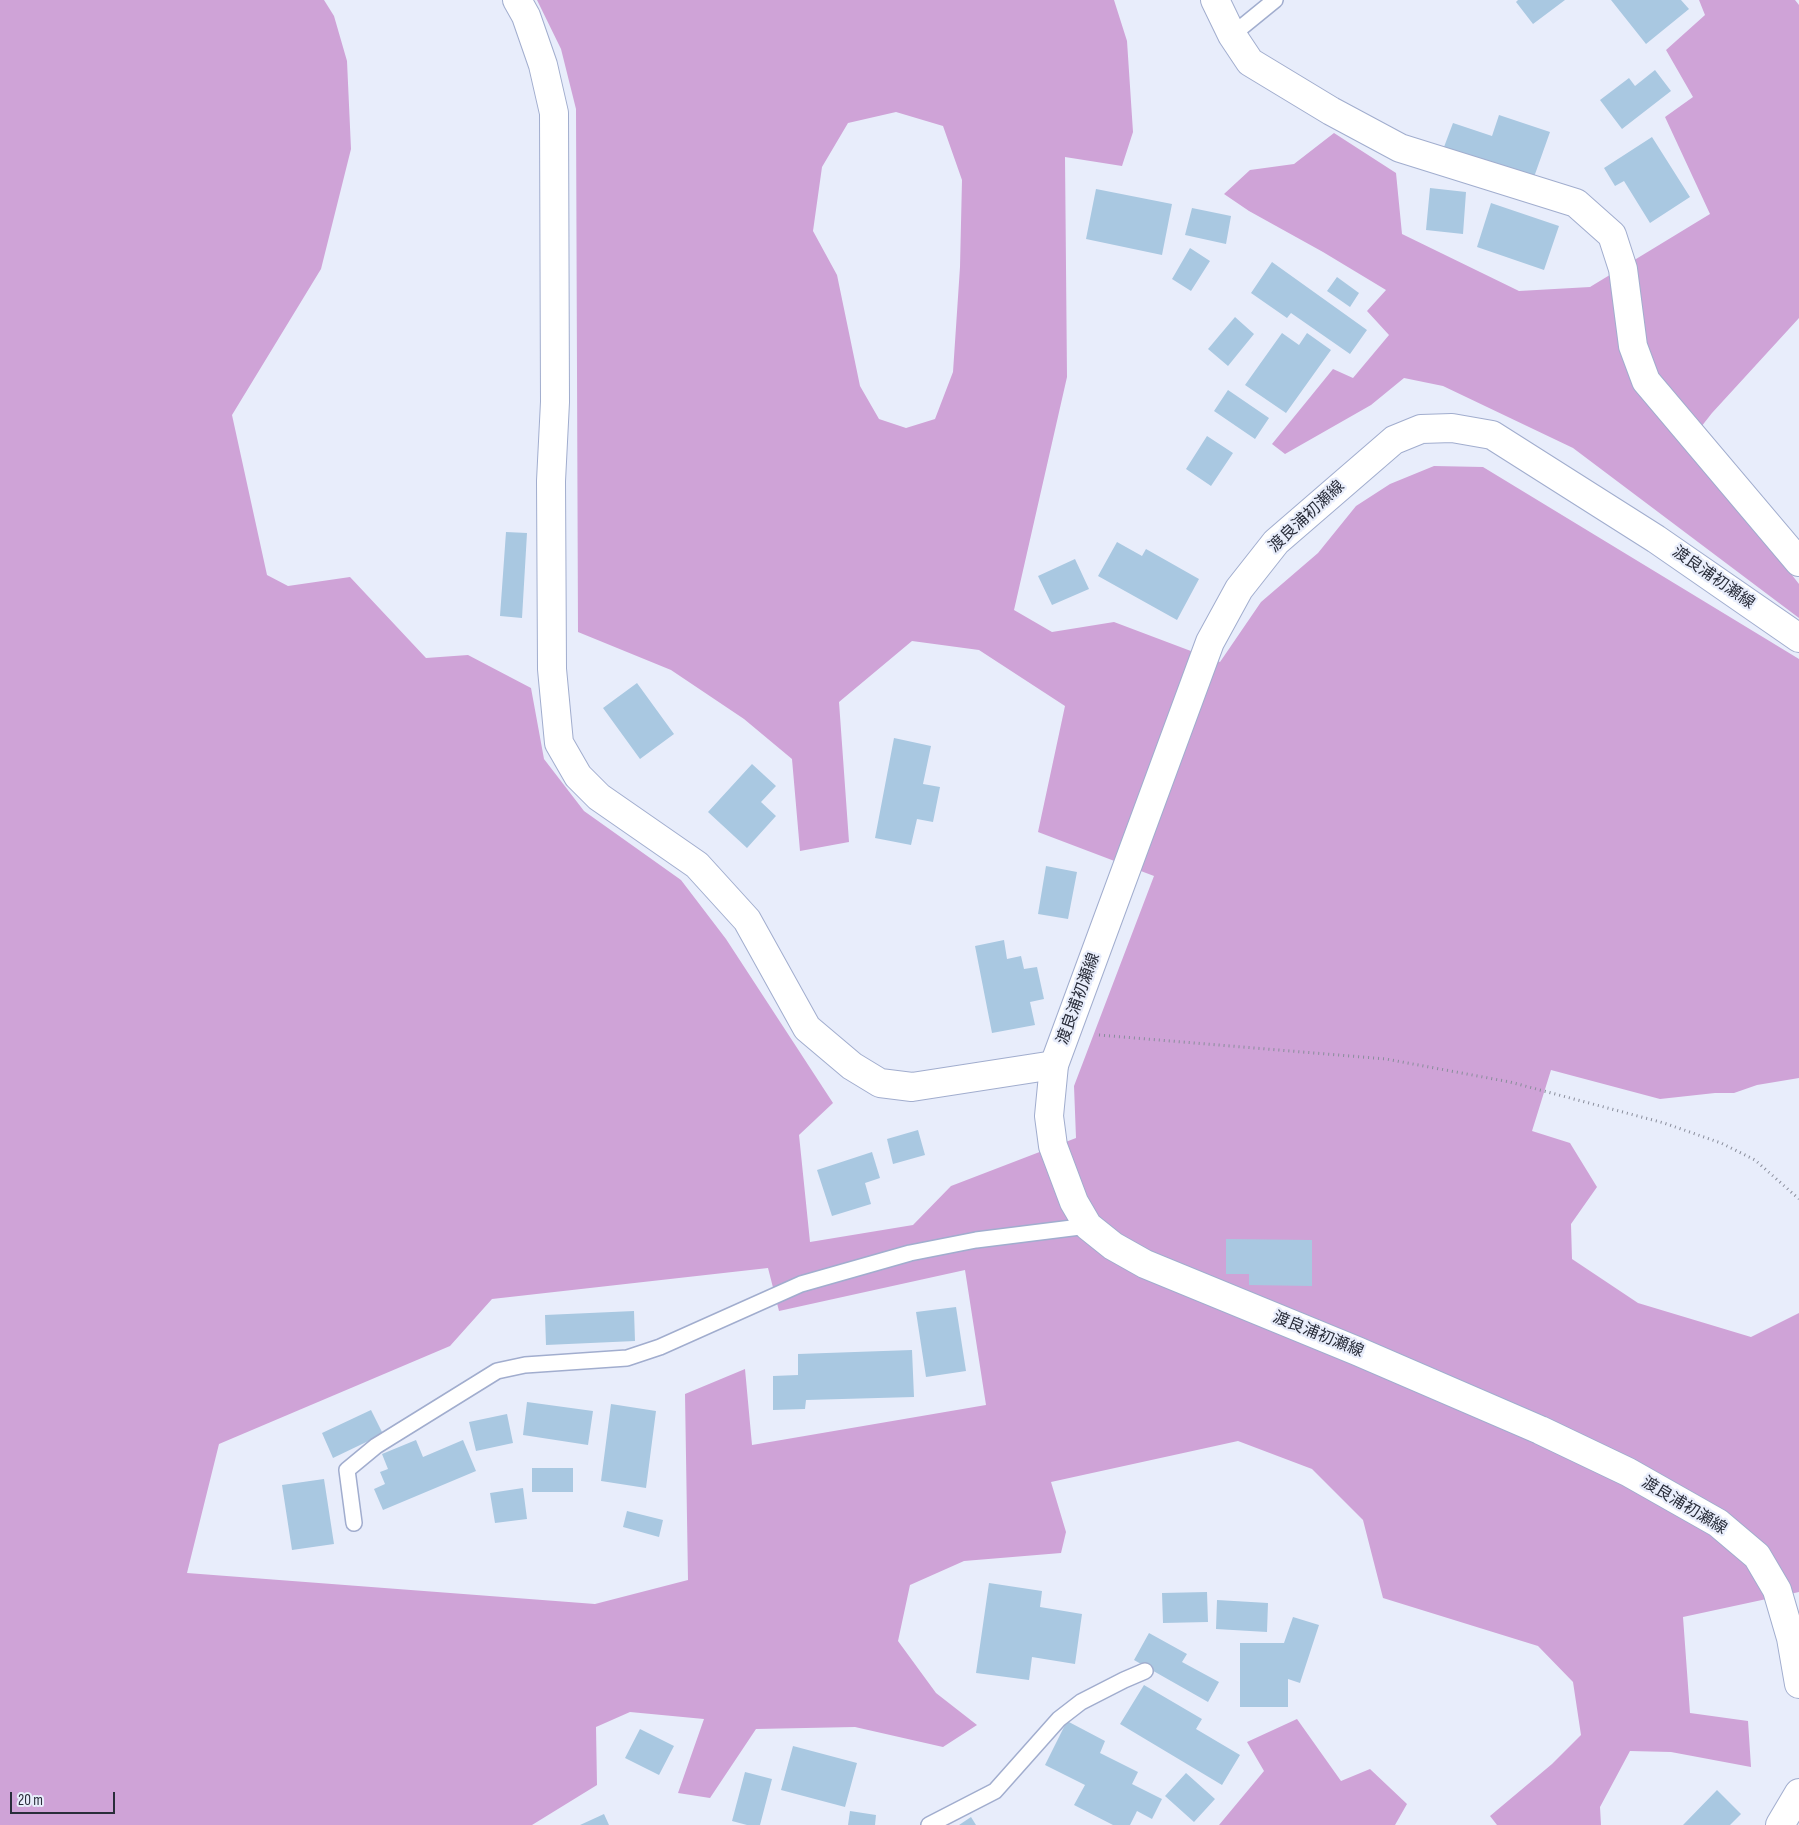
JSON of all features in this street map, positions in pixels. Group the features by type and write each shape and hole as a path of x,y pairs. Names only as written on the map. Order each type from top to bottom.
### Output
{"main road":[{"path":"517,0 526,16 543,65 554,113 554,402 551,481 552,669 559,743 578,776 599,797 697,866 748,920 807,1028 852,1066 880,1083 912,1088 1054,1065"},
{"path":"1215,0 1232,35 1250,62 1331,111 1400,148 1576,203 1612,235 1623,269 1633,346 1646,380 1799,562"},
{"name":"渡良浦初瀬線","path":"1799,638 1656,539 1492,435 1452,428 1421,429 1394,440 1276,542 1240,589 1214,634 1054,1065 1049,1116 1053,1146 1074,1202 1088,1226 1113,1246 1145,1264 1357,1351 1540,1430 1628,1472 1718,1523 1757,1556 1777,1590 1791,1638 1799,1684"},
{"path":"1780,1825 1799,1793"}],"lane":[{"path":"1232,35 1275,0"},
{"path":"354,1523 347,1470 376,1446 497,1372 525,1365 627,1358 660,1347 810,1281 910,1253 976,1240 1088,1226"},
{"path":"929,1825 995,1791 1059,1719 1081,1702 1145,1671"}],"path":[{"path":"1066,1034 1103,1035 1386,1059 1510,1082 1664,1123 1722,1143 1755,1160 1799,1199"}],"shaded area":[{"path":"0,0 324,0 334,16 347,61 351,149 321,269 232,415 267,575 288,586 350,577 426,658 468,655 531,688 544,759 584,811 681,880 726,939 833,1103 799,1135 810,1242 913,1225 951,1186 1076,1138 1074,1086 1154,876 1038,832 1065,706 979,650 912,641 839,702 849,842 800,851 792,759 744,719 671,670 578,632 576,109 561,49 537,0 1114,0 1127,41 1133,132 1122,166 1065,157 1067,377 1014,610 1052,632 1114,622 1220,662 1261,602 1318,553 1356,506 1390,484 1434,466 1483,467 1799,659 1799,1078 1757,1085 1734,1093 1715,1093 1660,1099 1551,1070 1532,1131 1570,1143 1597,1187 1571,1224 1572,1259 1638,1303 1751,1337 1799,1313 1799,1592 1683,1617 1690,1713 1748,1721 1751,1767 1671,1752 1630,1751 1600,1807 1601,1825 1497,1825 1490,1816 1552,1764 1581,1735 1573,1682 1538,1646 1383,1598 1363,1520 1312,1469 1238,1441 1051,1482 1066,1532 1061,1553 964,1561 910,1585 898,1641 936,1693 977,1725 943,1747 855,1727 756,1729 710,1798 678,1793 704,1719 630,1712 596,1727 597,1785 532,1825 0,1825","holes":["896,112 943,126 962,180 960,267 953,372 935,419 906,428 879,419 860,386 837,275 813,231 822,167 848,123","768,1268 779,1311 965,1270 986,1405 752,1445 745,1369 685,1394 688,1580 595,1604 187,1573 219,1444 450,1346 492,1299"]},
{"path":"1699,0 1795,0 1799,5 1799,318 1701,427 1754,527 1799,584 1799,618 1573,448 1443,386 1404,378 1371,405 1285,454 1272,444 1333,369 1353,378 1389,335 1367,311 1386,290 1249,211 1224,194 1250,170 1294,164 1334,133 1396,173 1402,234 1519,291 1590,287 1710,214 1665,117 1693,97 1666,50 1705,15"},
{"path":"1297,1719 1341,1781 1370,1769 1407,1804 1395,1825 1219,1825 1264,1771 1247,1742"}],"building":[{"path":"1518,0 1565,0 1533,24 1516,2"},
{"path":"1611,0 1681,0 1689,9 1646,44"},
{"path":"1655,70 1671,91 1622,129 1600,100 1629,78 1635,86"},
{"path":"1499,115 1550,132 1534,177 1444,147 1453,123 1492,136"},
{"path":"1652,137 1690,197 1650,223 1624,181 1615,186 1604,168"},
{"path":"1430,188 1466,192 1463,234 1426,230"},
{"path":"1096,189 1172,204 1162,255 1086,239"},
{"path":"1491,203 1559,226 1544,270 1477,247"},
{"path":"1192,208 1231,216 1226,244 1185,235"},
{"path":"1190,248 1210,261 1191,291 1172,279"},
{"path":"1272,262 1367,330 1350,354 1291,313 1287,318 1251,293"},
{"path":"1337,277 1359,293 1350,307 1327,291"},
{"path":"1235,317 1254,334 1228,366 1208,349"},
{"path":"1282,333 1299,345 1307,333 1331,350 1286,413 1245,385"},
{"path":"1228,390 1269,418 1255,439 1214,411"},
{"path":"1207,436 1233,453 1211,486 1186,469"},
{"path":"506,532 527,533 522,618 500,616"},
{"path":"1117,542 1142,556 1146,549 1199,579 1177,620 1098,576"},
{"path":"1075,559 1089,589 1052,605 1038,576"},
{"path":"637,683 674,734 640,759 603,708"},
{"path":"894,738 931,746 923,784 940,787 933,822 917,819 911,845 875,838"},
{"path":"752,764 776,786 761,802 776,816 747,848 708,812"},
{"path":"1046,866 1077,872 1068,919 1038,914"},
{"path":"1004,940 1007,959 1021,956 1024,969 1037,967 1044,999 1030,1002 1035,1025 992,1033 975,946"},
{"path":"918,1130 925,1155 893,1164 887,1139"},
{"path":"872,1152 880,1178 865,1183 871,1204 832,1216 817,1170"},
{"path":"1226,1239 1312,1240 1312,1286 1249,1285 1249,1274 1226,1274"},
{"path":"956,1307 966,1371 926,1377 916,1312"},
{"path":"634,1311 635,1341 546,1345 545,1315"},
{"path":"912,1350 914,1397 806,1400 805,1409 773,1410 773,1376 798,1375 798,1354"},
{"path":"527,1402 593,1411 588,1445 523,1435"},
{"path":"611,1404 656,1411 646,1488 601,1481"},
{"path":"371,1410 383,1434 333,1458 322,1433"},
{"path":"507,1414 513,1443 476,1451 469,1422"},
{"path":"416,1440 423,1457 463,1440 476,1471 383,1510 374,1489 385,1484 380,1472 388,1469 382,1454"},
{"path":"532,1468 573,1468 573,1492 532,1492"},
{"path":"324,1479 334,1544 292,1550 282,1485"},
{"path":"523,1488 527,1519 495,1523 490,1493"},
{"path":"627,1511 663,1520 659,1537 623,1527"},
{"path":"989,1583 1042,1591 1040,1607 1082,1614 1075,1664 1032,1657 1029,1680 976,1673"},
{"path":"1207,1592 1208,1622 1163,1623 1162,1593"},
{"path":"1217,1600 1268,1603 1267,1632 1216,1629"},
{"path":"1293,1617 1319,1625 1300,1683 1288,1679 1288,1707 1240,1707 1240,1643 1284,1643"},
{"path":"1149,1633 1187,1654 1182,1662 1219,1682 1208,1702 1134,1660"},
{"path":"1144,1685 1202,1719 1196,1729 1240,1755 1222,1785 1120,1724"},
{"path":"1067,1721 1105,1741 1100,1753 1138,1772 1132,1784 1162,1799 1152,1819 1137,1811 1130,1825 1113,1825 1074,1805 1085,1785 1045,1765"},
{"path":"640,1729 674,1746 659,1775 625,1758"},
{"path":"793,1746 857,1763 845,1807 781,1790"},
{"path":"745,1772 772,1779 760,1825 747,1825 732,1821"},
{"path":"1186,1773 1215,1799 1194,1822 1165,1796"},
{"path":"1717,1790 1741,1814 1730,1825 1683,1825"},
{"path":"850,1811 876,1815 875,1825 848,1825"},
{"path":"604,1814 609,1825 580,1825"},
{"path":"971,1817 976,1825 959,1825"}]}
